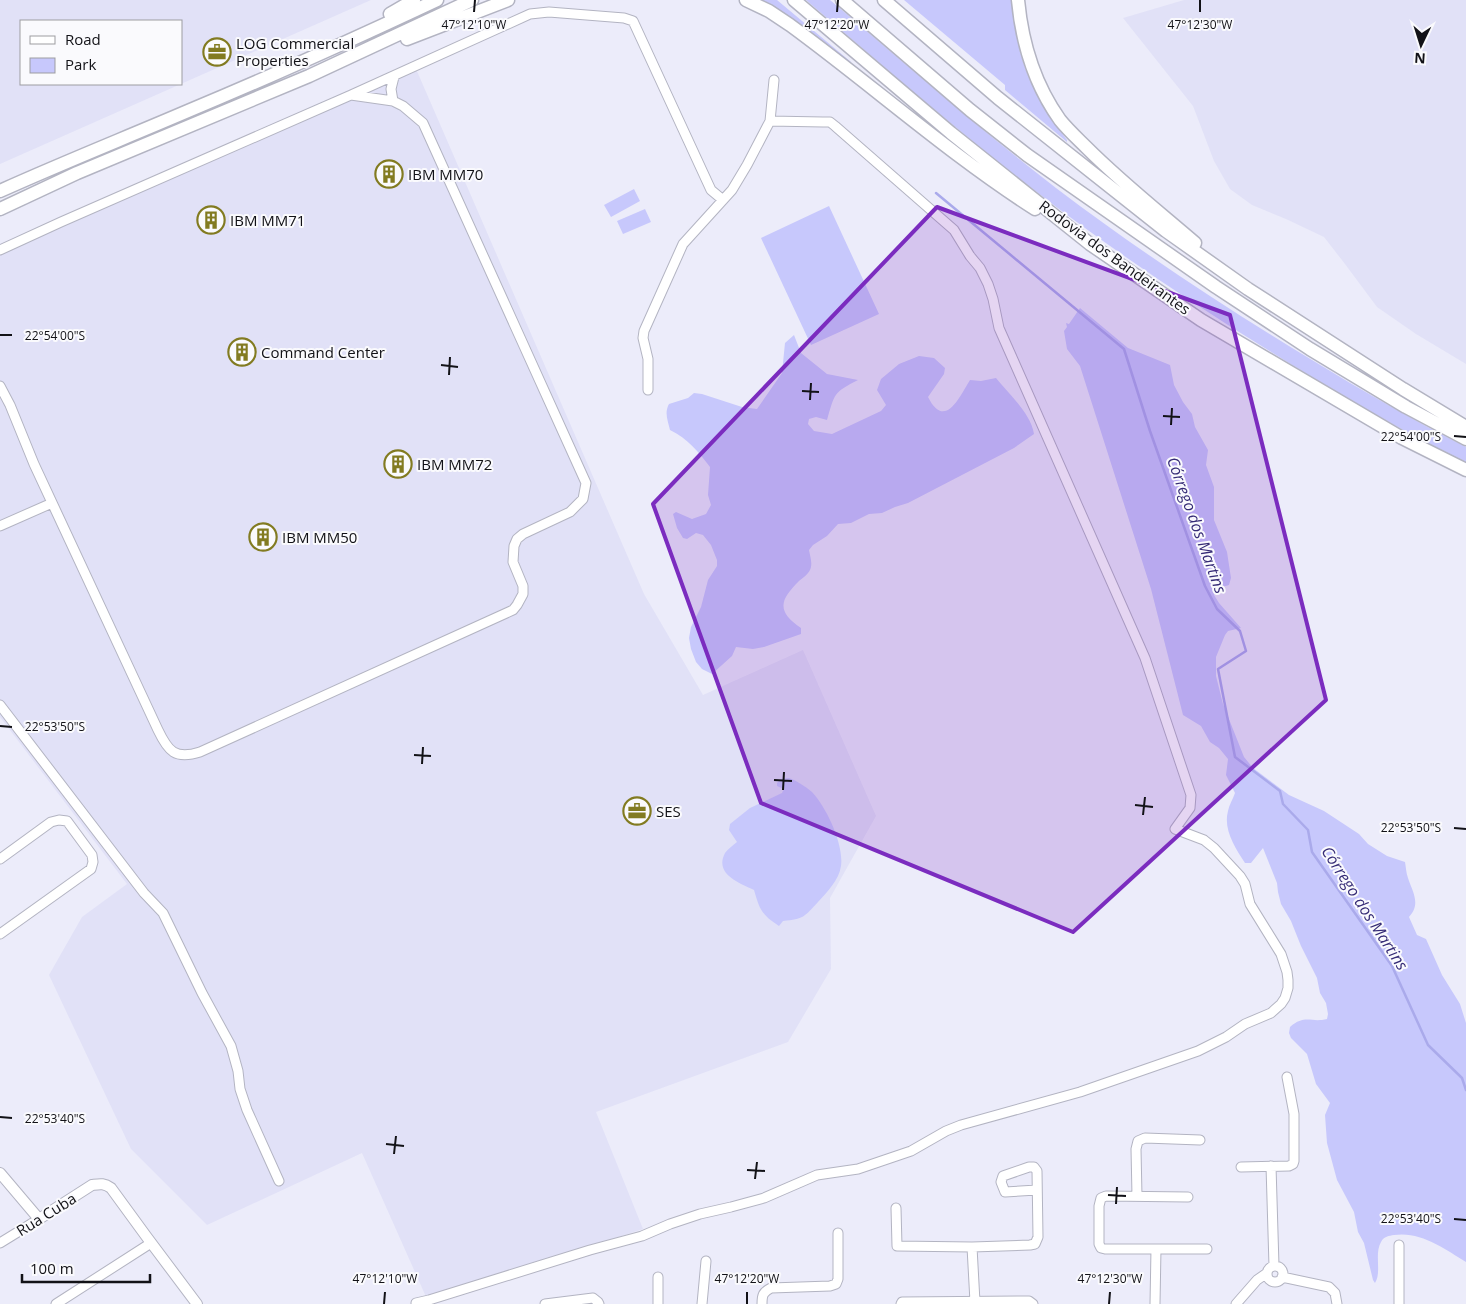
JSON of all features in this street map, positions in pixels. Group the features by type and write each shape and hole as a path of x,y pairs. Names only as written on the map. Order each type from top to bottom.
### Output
{"highway":[{"path":"337,47 414,0"},
{"path":"0,191 71,159 187,112 337,47 437,0"},
{"path":"309,76 472,0"},
{"path":"0,209 77,173 309,76 508,0"},
{"path":"746,0 769,11 790,25 1011,194 1090,244"},
{"name":"Rodovia dos Bandeirantes","path":"794,0 951,133 1090,244 1201,320 1402,438 1466,470"},
{"path":"842,0 970,110 1027,155 1216,287 1310,349 1466,439"},
{"path":"884,0 998,98 1166,231 1248,289 1403,389 1466,427"},
{"path":"1018,0 1025,42 1034,72 1061,122 1103,164 1248,289"}],"main road":[{"path":"0,1173 39,1219"},
{"name":"Rua Cuba","path":"39,1219 92,1185 106,1184 111,1188 151,1243"},
{"path":"151,1243 197,1304"}],"street":[{"path":"0,250 394,77 530,14 548,12 624,18 633,21 711,190 722,200"},
{"path":"393,101 391,89 394,77"},
{"path":"648,390 648,359 643,338 644,331 683,244 732,190 748,165 770,121 774,80"},
{"path":"0,386 10,404 34,464 164,744 174,753 183,755 200,752 507,614 512,610 518,605 523,594 523,586 513,562 514,546 517,539 523,534 570,512 583,499 586,483 423,123 403,106 393,101 351,95"},
{"path":"416,1303 642,1236 700,1214 764,1198 817,1175 858,1169 911,1151 946,1131 962,1125 1080,1092 1198,1051 1226,1037 1245,1024 1271,1013 1281,1004 1288,988 1287,972 1281,954 1250,904 1245,884 1240,876 1204,840 1175,829 1190,808 1191,795 1145,658 1036,412 1022,376 999,328 993,299 980,268 954,230 830,122 770,121"},
{"path":"0,526 52,503"},
{"path":"0,705 144,893 163,913 202,993 231,1046 246,1110 279,1181"},
{"path":"0,859 51,822 59,820 67,821 92,855 93,862 91,869 0,934"},
{"path":"1241,1167 1289,1166 1293,1164 1294,1114 1287,1077"},
{"path":"1137,1196 1136,1149 1138,1141 1145,1138 1200,1140"},
{"path":"1272,1166 1271,1273 1276,1282 1282,1275"},
{"path":"896,1208 897,1246 1030,1246 1035,1244 1038,1237 1037,1190"},
{"path":"1188,1197 1106,1196 1101,1198 1099,1206 1099,1244 1101,1248 1105,1249 1207,1249"},
{"name":"Rua Cuba","path":"0,1244 39,1219"},
{"path":"762,1304 762,1296 771,1288 830,1286 836,1284 838,1279 838,1233"},
{"path":"56,1304 151,1243"},
{"path":"1399,1245 1399,1304"},
{"path":"972,1247 975,1302"},
{"path":"1155,1304 1156,1249"},
{"path":"702,1304 706,1261"},
{"path":"1236,1304 1257,1280 1279,1268 1282,1275 1299,1282 1329,1287 1335,1293 1336,1304"},
{"path":"658,1277 658,1304"},
{"path":"545,1304 593,1298 599,1304"},
{"path":"901,1304 902,1302 1029,1301 1033,1304"}],"highlighted area":[{"path":"937,207 1230,315 1326,700 1073,932 761,803 653,504"}],"shaded area":[{"name":"LOG Commercial Properties","path":"0,0 371,0 182,84 182,20 20,20 20,85 179,85 0,164"},
{"path":"1184,0 1466,0 1466,364 1416,334 1377,307 1324,237 1252,205 1230,189 1214,161 1193,106 1123,18"},
{"path":"413,62 644,594 703,695 803,650 876,816 830,898 831,969 788,1042 596,1112 643,1229 427,1299 362,1153 207,1225 131,1149 49,975 82,917 127,884 0,717 0,244"}],"green space":[{"path":"754,0 777,0 851,62 850,65"},
{"path":"806,0 830,0 998,142 1118,234 1214,299 1331,372 1466,447 1466,463 1428,444 1282,359 1213,316 1112,248 985,152"},
{"path":"904,0 1012,0 1018,43 1024,64 1039,99 1067,142 1005,90 1005,85"},
{"path":"634,189 640,201 611,217 604,205"},
{"path":"829,206 879,314 811,345 761,238"},
{"path":"645,209 651,222 623,234 617,221"},
{"path":"1080,308 1128,348 1170,365 1174,385 1192,414 1195,427 1208,450 1206,465 1214,487 1214,520 1227,552 1231,578 1229,585 1218,589 1214,595 1241,628 1228,631 1225,635 1216,657 1216,676 1223,704 1244,757 1253,768 1289,795 1324,811 1359,834 1368,844 1387,856 1405,862 1415,898 1415,908 1409,917 1417,935 1426,939 1442,975 1460,1004 1466,1023 1466,1262 1423,1238 1404,1234 1390,1236 1381,1242 1379,1247 1378,1274 1375,1283 1373,1280 1364,1243 1358,1232 1354,1212 1337,1180 1327,1143 1325,1115 1330,1103 1316,1084 1307,1054 1291,1038 1289,1033 1290,1027 1300,1021 1327,1019 1326,1003 1320,993 1317,978 1291,921 1281,904 1277,883 1263,848 1251,863 1245,863 1231,838 1227,818 1229,806 1235,793 1226,775 1228,759 1219,748 1210,742 1201,726 1183,715 1151,589 1080,366 1067,349 1064,331 1067,327 1066,323 1069,324"},
{"path":"794,335 801,353 827,374 858,380 839,391 834,399 827,420 816,417 809,419 808,424 814,431 832,434 881,411 886,405 877,390 881,379 899,364 919,356 934,358 945,368 944,374 928,397 934,407 940,411 946,411 952,407 970,380 981,381 996,378 1029,419 1034,434 1014,448 908,503 882,513 869,514 851,523 838,524 827,536 809,550 811,568 785,600 784,611 801,628 801,634 764,647 753,649 736,647 732,656 712,674 702,669 696,662 689,638 691,627 701,607 708,580 717,566 717,560 711,545 703,535 696,533 687,539 683,538 677,528 673,514 676,512 692,519 706,514 711,505 708,495 710,467 692,446 670,430 667,411 669,404 688,398 694,393 742,407 757,409 782,373 785,343"},
{"path":"789,778 812,792 829,817 840,848 841,866 832,886 810,911 800,918 783,921 779,926 762,911 754,890 735,881 725,872 722,860 725,853 737,842 729,830 730,824 750,808 782,793 784,789 777,786 777,783 781,779"}],"waterway":[{"name":"Córrego dos Martins","path":"936,193 1124,349 1150,431 1205,586 1217,609 1240,631 1246,651 1218,669 1235,757 1280,791 1283,804 1308,830 1312,852 1392,966 1428,1045 1462,1078 1466,1090"}],"place":[{"name":"LOG Commercial Properties","path":"217,52"},
{"name":"IBM MM70","path":"389,174"},
{"name":"IBM MM71","path":"211,220"},
{"name":"Command Center","path":"242,352"},
{"name":"IBM MM72","path":"398,464"},
{"name":"IBM MM50","path":"263,537"},
{"name":"SES","path":"637,811"}]}
